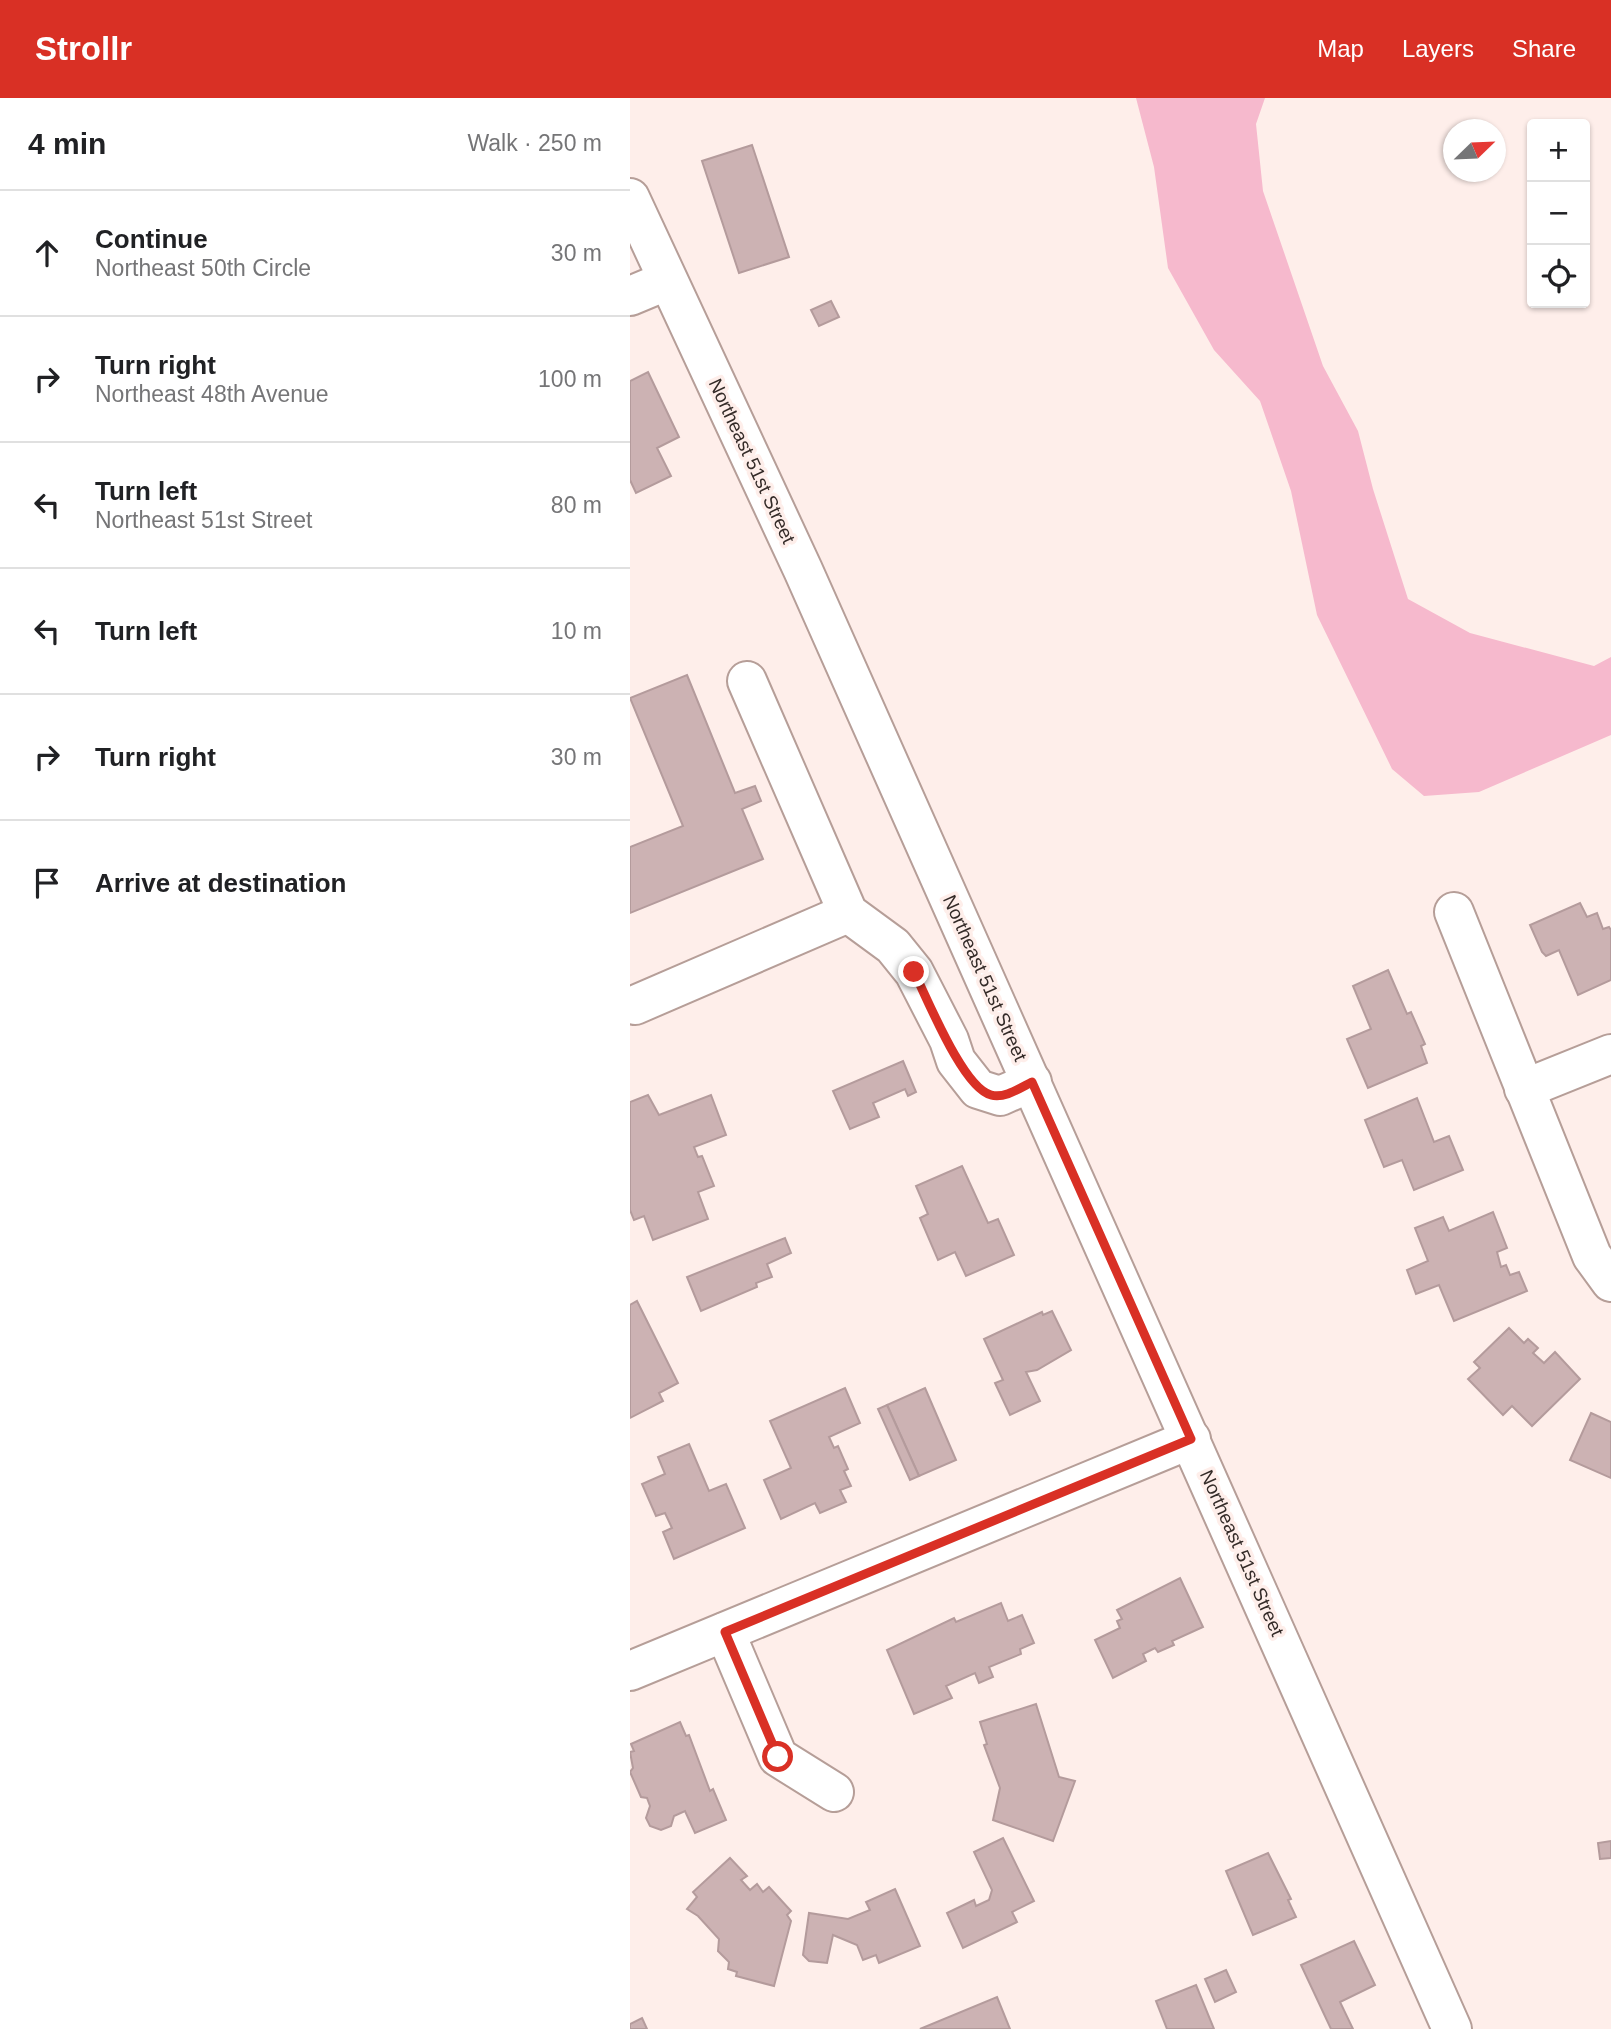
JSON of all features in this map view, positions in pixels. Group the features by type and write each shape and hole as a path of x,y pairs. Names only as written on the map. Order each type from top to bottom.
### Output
{"street":[{"name":"Northeast 51st Street","path":"630,198 666,281 803,570 1452,2029"},
{"path":"630,296 666,281"},
{"path":"747,681 848,913 893,946 914,972 949,1040 956,1061 978,1089 1000,1096 1032,1082"},
{"path":"1454,912 1592,1256 1611,1282"},
{"path":"635,1005 848,913"},
{"path":"1524,1089 1611,1054"},
{"path":"630,1671 1191,1439"},
{"path":"725,1632 778,1757 834,1792"}],"shaded area":[{"path":"1136,98 1265,98 1256,124 1263,191 1323,366 1358,431 1373,489 1408,599 1470,633 1594,666 1611,657 1611,735 1479,792 1424,796 1392,769 1317,615 1291,491 1260,401 1214,350 1168,268 1154,167"}],"building":[{"path":"752,145 789,257 739,273 702,161"},
{"path":"831,301 839,317 819,326 811,310"},
{"path":"648,372 679,437 657,448 671,476 636,493 630,480 630,381"},
{"path":"687,675 735,793 755,786 761,801 742,809 763,859 630,913 630,847 683,826 630,698"},
{"path":"1580,903 1587,917 1597,913 1603,929 1609,927 1611,930 1611,980 1578,995 1559,950 1546,956 1530,925"},
{"path":"1388,970 1407,1014 1411,1012 1425,1044 1421,1046 1427,1063 1368,1088 1347,1039 1371,1029 1353,986"},
{"path":"903,1061 916,1092 908,1096 905,1089 873,1103 879,1117 850,1129 833,1091"},
{"path":"648,1095 659,1115 711,1095 726,1135 694,1147 698,1157 702,1156 714,1186 698,1192 708,1219 653,1240 644,1216 634,1220 630,1210 630,1102"},
{"path":"1417,1098 1434,1142 1449,1136 1463,1170 1414,1190 1402,1160 1384,1167 1365,1120"},
{"path":"962,1166 988,1223 998,1219 1014,1255 966,1276 955,1252 938,1260 920,1218 928,1214 916,1186"},
{"path":"1493,1212 1507,1248 1497,1252 1501,1267 1506,1265 1510,1275 1519,1272 1527,1291 1454,1321 1439,1285 1416,1294 1407,1270 1428,1261 1415,1228 1443,1217 1449,1231"},
{"path":"785,1238 791,1253 767,1264 772,1277 756,1283 757,1287 701,1311 687,1277"},
{"path":"637,1301 678,1383 659,1393 663,1401 630,1418 630,1305"},
{"path":"1052,1311 1071,1350 1037,1370 1026,1372 1040,1401 1010,1415 995,1383 1003,1380 984,1339 1042,1312 1043,1315"},
{"path":"1509,1328 1524,1343 1528,1339 1538,1348 1533,1353 1544,1363 1555,1352 1580,1379 1532,1426 1512,1406 1503,1415 1468,1379 1480,1368 1474,1362"},
{"path":"845,1388 860,1423 829,1437 834,1448 838,1446 848,1469 844,1471 851,1486 840,1490 846,1502 820,1513 815,1503 781,1519 764,1480 791,1468 770,1421"},
{"path":"925,1388 956,1460 919,1476 887,1405"},
{"path":"887,1405 919,1476 910,1480 878,1409"},
{"path":"1591,1413 1611,1422 1611,1478 1570,1460"},
{"path":"689,1444 709,1491 726,1484 745,1528 674,1559 663,1532 672,1528 665,1513 656,1516 642,1484 665,1474 658,1457"},
{"path":"1180,1578 1203,1627 1172,1641 1174,1645 1158,1652 1155,1648 1143,1654 1146,1661 1113,1678 1095,1640 1120,1628 1117,1621 1122,1619 1117,1610"},
{"path":"1001,1603 1008,1621 1022,1615 1034,1643 1020,1649 1021,1654 989,1667 993,1677 979,1683 975,1673 946,1686 952,1698 914,1714 887,1650 954,1618 956,1622"},
{"path":"1036,1704 1059,1777 1075,1781 1053,1841 993,1820 1000,1788 984,1745 987,1744 980,1722"},
{"path":"680,1722 686,1736 689,1735 710,1791 713,1789 726,1820 695,1833 685,1811 674,1816 671,1826 661,1830 650,1826 646,1818 650,1806 647,1798 641,1797 630,1772 633,1768 630,1752 634,1751 631,1744"},
{"path":"1003,1838 1034,1901 1012,1912 1017,1922 963,1948 947,1913 974,1900 976,1906 989,1900 992,1890 974,1852"},
{"path":"1611,1841 1611,1858 1600,1859 1598,1843"},
{"path":"1268,1853 1291,1899 1288,1900 1296,1917 1253,1935 1226,1871"},
{"path":"730,1858 747,1876 741,1880 750,1890 757,1884 763,1892 769,1887 791,1911 787,1915 791,1921 774,1986 736,1976 737,1972 728,1969 729,1962 718,1951 719,1939 698,1916 687,1909 697,1897 693,1892"},
{"path":"895,1889 920,1946 879,1963 876,1955 863,1960 857,1945 833,1935 827,1963 809,1961 803,1955 809,1913 848,1919 870,1910 866,1902"},
{"path":"1354,1941 1375,1985 1340,2002 1353,2029 1331,2029 1301,1965"},
{"path":"1226,1970 1236,1992 1215,2002 1205,1979"},
{"path":"1196,1985 1214,2029 1167,2029 1156,2001"},
{"path":"997,1997 1010,2029 920,2029"},
{"path":"642,2018 647,2029 630,2029 630,2024"}],"route":[{"path":"778,1757 725,1632 1191,1439 1032,1082 1000,1096 991,1096 978,1089 956,1061 949,1040 914,972"}]}
